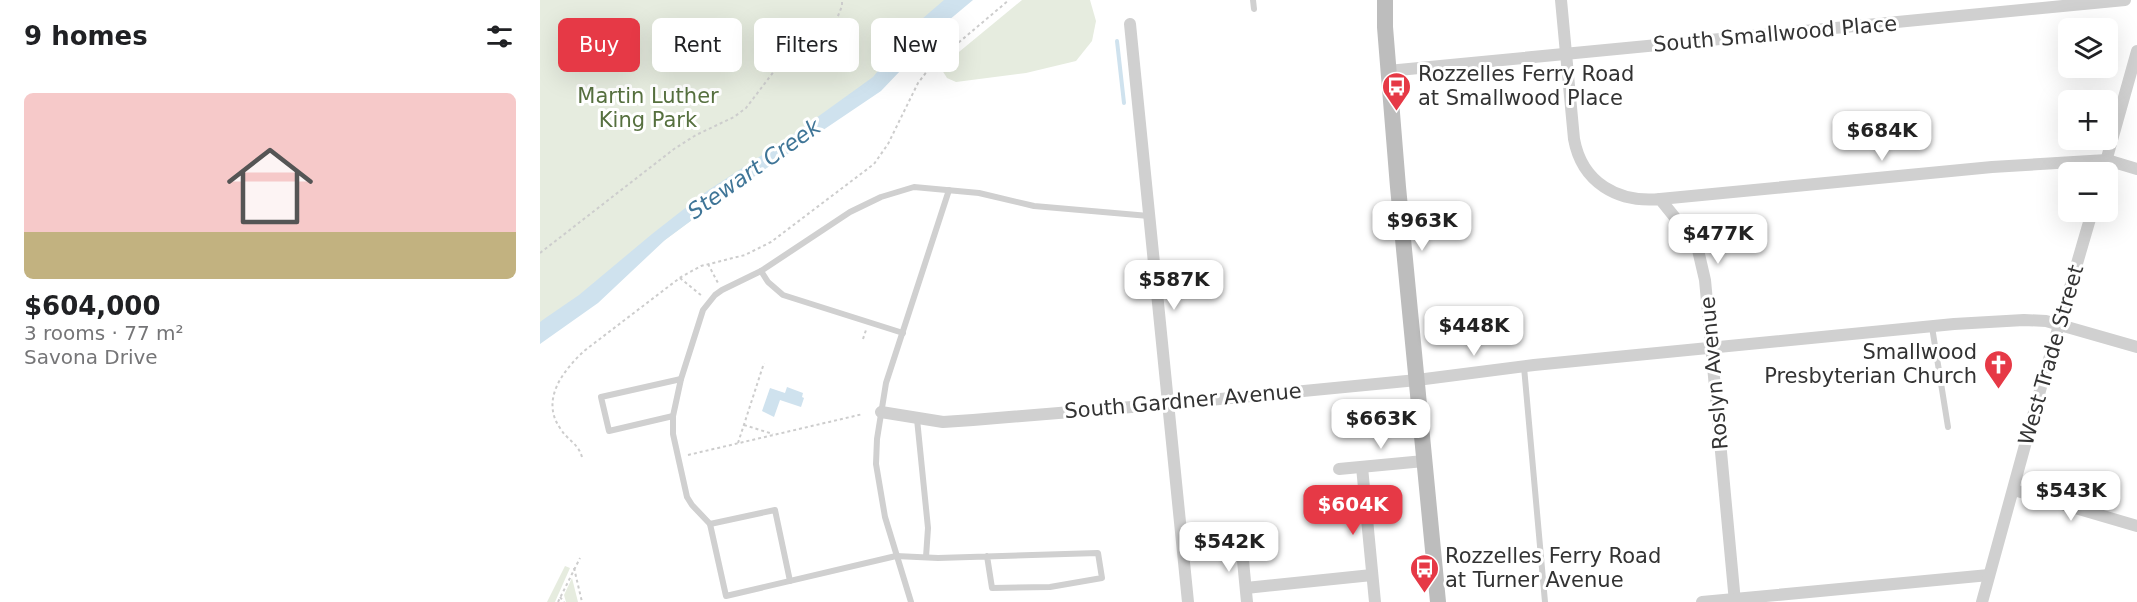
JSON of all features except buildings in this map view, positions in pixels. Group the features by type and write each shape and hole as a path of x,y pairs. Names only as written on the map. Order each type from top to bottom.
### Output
{"street":[{"path":"1385,0 1388,71 1398,187 1438,602"},
{"path":"1561,0 1575,147 1589,174 1616,194 1637,200 1660,199 1992,167 2058,166"},
{"name":"South Smallwood Place","path":"1388,71 2125,0"},
{"path":"1130,24 1188,602"},
{"path":"2106,162 2137,51"},
{"path":"2118,167 2137,169"},
{"name":"Roslyn Avenue","path":"1660,199 1689,235 1701,258 1705,280 1735,600"},
{"name":"West Trade Street","path":"1982,602 2089,222"},
{"name":"South Gardner Avenue","path":"881,412 944,422 1168,404 1417,380 1524,366 1932,326 2024,320 2046,321 2137,347"},
{"path":"1339,470 1424,461"},
{"path":"1362,467 1375,602"},
{"path":"2014,490 2137,526"},
{"path":"1241,540 1247,602"},
{"path":"1246,588 1372,575"},
{"path":"1702,602 1989,575"}],"lane":[{"path":"1253,0 1254,9"},
{"path":"987,556 992,588 1050,587 1102,578 1098,553 987,556 938,558 896,556 726,596 710,524 687,497 673,435 673,416 681,379 703,310 722,290 761,271 850,212 881,197 914,187 979,193 1034,206 1149,216"},
{"path":"911,602 885,518 876,464 886,383 949,190"},
{"path":"761,271 768,282 783,295 903,333"},
{"path":"1932,326 1948,427"},
{"path":"1524,366 1545,602"},
{"path":"673,416 609,431 601,397 681,379"},
{"path":"916,419 928,528 926,557"},
{"path":"710,524 775,510 790,581"}],"path":[{"path":"540,253 674,149 696,135 734,117 746,108 775,70 836,21 842,0"},
{"path":"582,457 579,447 556,421 553,399 560,379 570,364 680,278 701,266 745,255 771,242 874,164 888,144 918,83 932,65 1009,0"},
{"path":"708,264 718,283"},
{"path":"680,278 702,296"},
{"path":"738,443 764,363"},
{"path":"695,453 863,414"},
{"path":"744,424 775,435"},
{"path":"558,602 580,558"},
{"path":"574,568 582,602"},
{"path":"560,597 564,602"}],"green space":[{"name":"Martin Luther King Park","path":"540,0 962,0 944,18 871,18 871,72 888,72 880,80 540,333"},
{"path":"1022,0 1090,0 1096,21 1092,41 1076,61 1026,73 956,82 947,78 943,72 959,72 959,52"},
{"path":"565,566 570,568 555,602 547,602"},
{"path":"572,578 578,602 566,602 564,595"}],"water":[{"path":"944,0 973,0 951,18 923,18"},
{"name":"Stewart Creek","path":"877,72 899,72 881,91 715,203 665,240 598,303 540,344 540,322 579,295 707,191 791,136"},
{"path":"787,387 803,393 801,407 780,400 774,417 762,411 770,388 785,393"}],"waterway":[{"path":"1117,41 1124,103"}],"place":[{"name":"Rozzelles Ferry Road at Smallwood Place","path":"1397,112"},
{"name":"Smallwood Presbyterian Church","path":"1998,390"},
{"name":"Rozzelles Ferry Road at Turner Avenue","path":"1424,594"}]}
